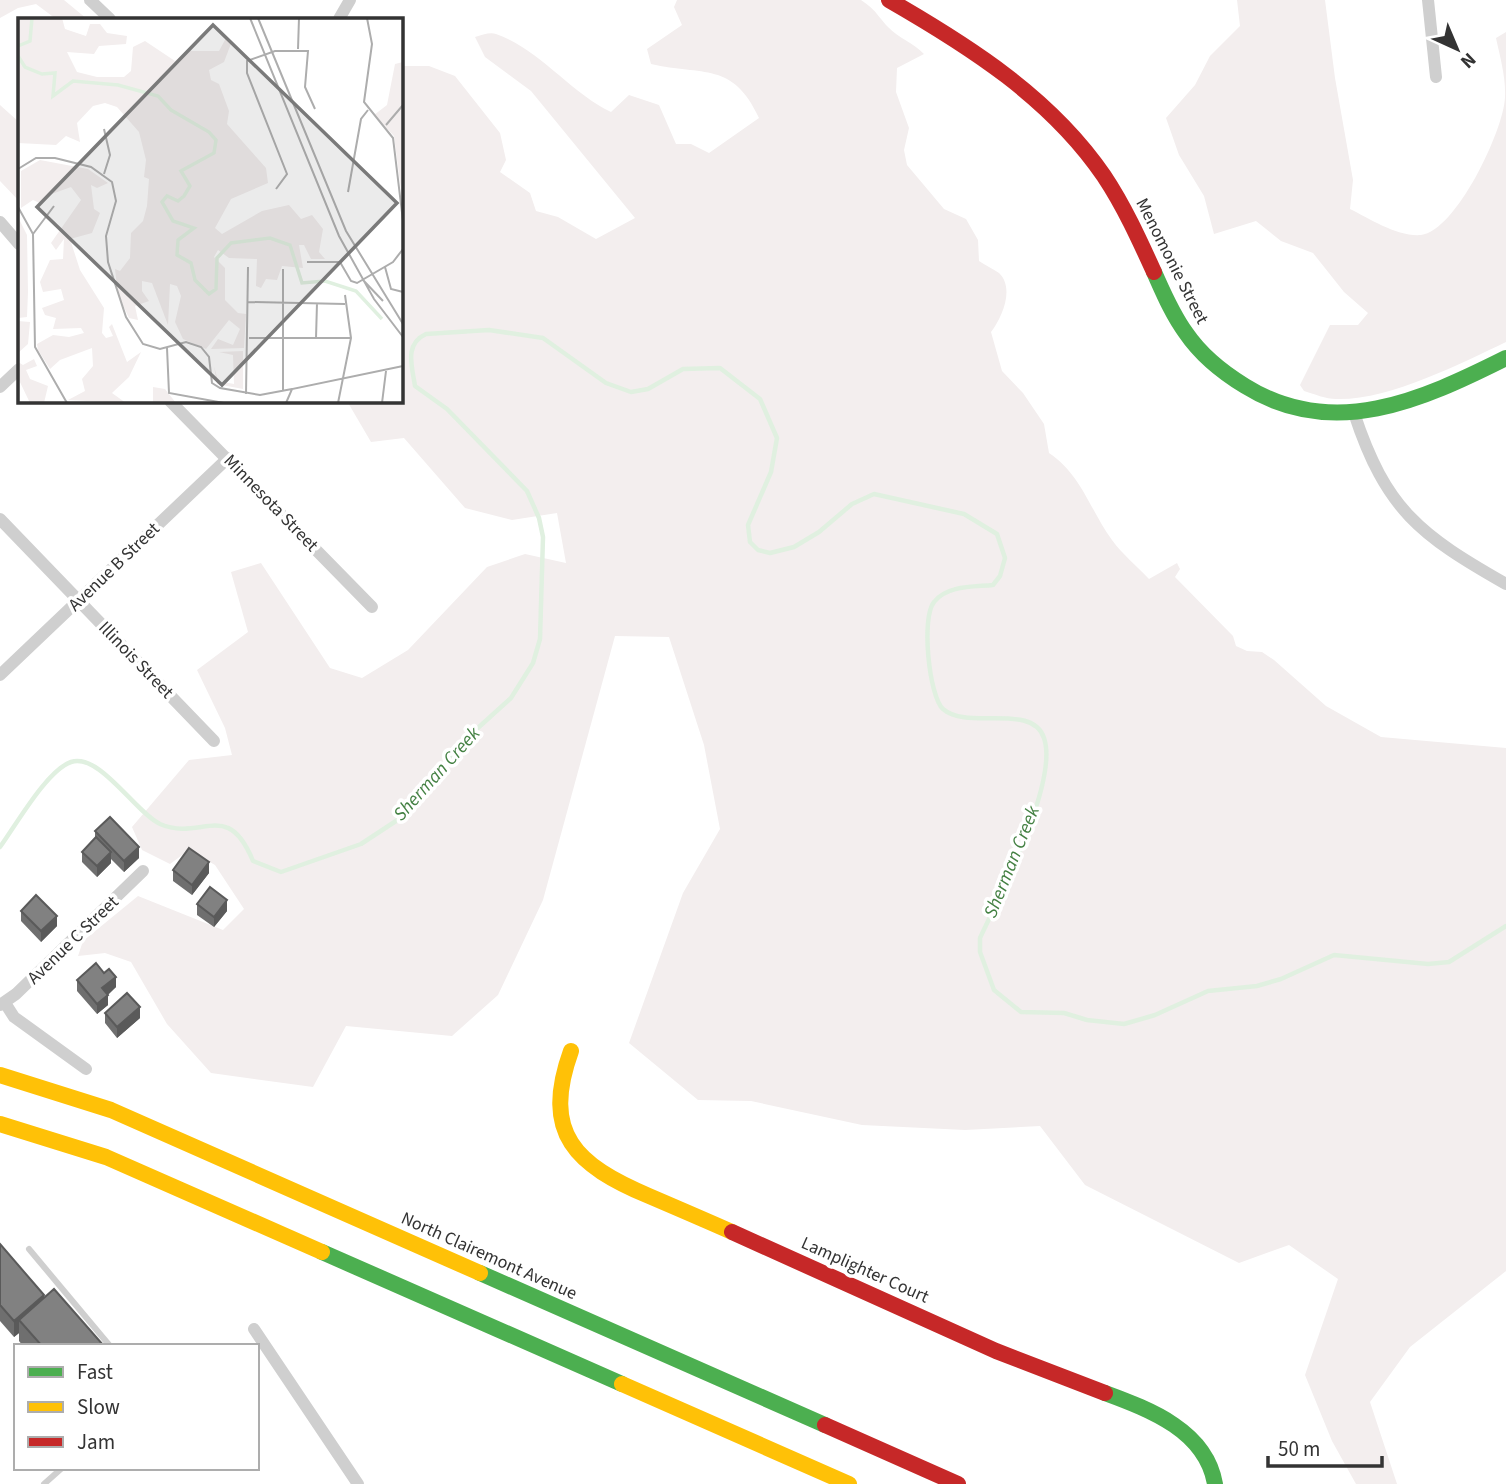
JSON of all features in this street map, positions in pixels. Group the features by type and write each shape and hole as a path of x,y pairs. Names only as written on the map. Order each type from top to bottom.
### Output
{"main road":[{"name":"Menomonie Street","path":"889,0 979,58 1037,103 1070,134 1093,160 1120,201 1181,326 1215,365 1241,385 1292,410 1330,416 1407,401 1506,358"},
{"name":"Lamplighter Court","path":"571,1051 559,1080 557,1100 562,1128 583,1160 662,1201 1036,1368 1167,1420 1197,1445 1214,1473 1215,1484"},
{"name":"North Clairemont Avenue","path":"0,1075 111,1110 958,1484"},
{"path":"0,1084 25,1083"},
{"path":"0,1124 106,1157 849,1484"}],"street":[{"path":"90,0 109,18"},
{"path":"339,18 349,0"},
{"path":"1427,0 1436,76"},
{"path":"0,222 18,243"},
{"path":"0,387 18,370"},
{"name":"Minnesota Street","path":"171,402 372,607"},
{"path":"1354,413 1379,477 1408,519 1454,554 1506,584"},
{"name":"Avenue B Street","path":"0,675 228,458"},
{"name":"Illinois Street","path":"0,519 214,741"},
{"name":"Avenue C Street","path":"2,1004 143,871"},
{"path":"2,1004 14,1017 86,1069"},
{"path":"254,1329 358,1484"}],"lane":[{"path":"29,1249 108,1344"},
{"path":"44,1484 60,1470"}],"shaded area":[{"path":"0,0 64,0 86,18 55,18 36,4 18,8 0,18"},
{"path":"677,0 861,0 892,31 920,50 924,54 897,68 896,92 909,128 904,150 907,165 944,209 966,219 978,240 979,261 1004,279 1005,303 991,332 1002,371 1023,393 1044,424 1049,453 1069,471 1116,545 1149,579 1177,563 1180,569 1175,577 1233,636 1236,646 1247,651 1262,652 1326,706 1381,737 1506,748 1506,1271 1410,1347 1370,1402 1397,1484 1356,1484 1332,1441 1305,1375 1338,1279 1289,1245 1239,1263 1085,1185 1040,1126 965,1130 862,1125 751,1101 698,1100 629,1043 683,893 720,829 704,745 669,637 615,636 543,900 498,995 452,1036 346,1026 313,1087 211,1073 167,1024 131,962 105,953 78,956 83,941 138,896 223,930 244,909 215,865 189,850 170,864 142,850 132,827 189,760 232,755 225,728 197,670 248,632 231,572 261,563 330,668 362,678 408,650 487,567 525,554 566,563 557,513 512,520 465,508 404,438 371,442 348,402 402,402 402,66 429,66 455,76 500,133 506,160 500,172 530,193 536,211 558,217 596,239 635,218 531,91 485,57 475,37 494,33 526,49 611,112 629,95 659,105 676,144 691,144 709,153 759,118 749,100 727,79 701,71 651,64 647,49 682,25 674,7"},
{"path":"1237,0 1325,0 1335,78 1353,180 1350,209 1384,226 1412,235 1421,235 1435,229 1449,216 1476,177 1487,154 1503,112 1504,75 1496,38 1506,32 1506,342 1423,380 1378,394 1336,399 1304,391 1300,385 1330,325 1358,325 1368,313 1344,292 1313,253 1281,241 1256,221 1214,234 1204,196 1179,155 1166,118 1195,85 1210,56 1240,26"},
{"path":"0,105 18,121 18,200 0,181"}],"building":[{"path":"110,817 139,847 124,861 95,831"},
{"path":"96,837 111,852 97,866 82,852"},
{"path":"189,848 209,862 192,885 173,870"},
{"path":"210,887 227,900 214,917 197,904"},
{"path":"36,895 57,916 41,931 21,911"},
{"path":"96,963 104,973 109,969 116,977 102,988 108,995 97,1004 77,980"},
{"path":"127,993 140,1007 117,1027 105,1013"},
{"path":"0,1244 44,1295 14,1321 0,1305"},
{"path":"54,1289 102,1344 40,1344 19,1320"}],"waterway":[{"name":"Sherman Creek","path":"0,847 52,776 71,762 82,761 105,774 150,818 160,824 189,829 223,826 233,831 243,842 253,861 281,872 361,844 399,819 458,746 511,698 533,663 540,639 543,537 539,518 527,491 447,409 415,386 412,371 412,350 419,338 426,334 489,330 543,338 606,383 631,392 648,389 683,369 720,368 760,399 777,438 771,472 748,525 750,542 758,550 770,553 794,547 819,532 852,504 874,494 964,514 997,534 1005,558 1000,576 993,585 961,588 939,596 930,611 927,639 934,689 943,709 968,718 1027,721 1037,727 1044,738 1046,757 1043,782 1035,809 1013,868 980,938 980,952 994,990 1021,1012 1064,1013 1087,1020 1124,1024 1155,1015 1208,991 1257,986 1281,979 1334,955 1428,964 1449,962 1506,926"}],"traffic: fast":[{"path":"1154,272 1181,326 1198,349 1213,363 1245,386 1278,402 1311,411 1344,412 1410,400 1506,358"},
{"path":"322,1252 622,1384"},
{"path":"480,1273 825,1425"},
{"path":"1105,1393 1158,1415 1188,1436 1210,1466 1215,1484"}],"traffic: slow":[{"path":"571,1051 560,1104 563,1125 571,1143 584,1158 623,1184 732,1232"},
{"path":"0,1075 111,1110 480,1273"},
{"path":"0,1124 106,1157 322,1252"},
{"path":"622,1384 849,1484"}],"traffic: jam":[{"path":"889,0 978,55 1034,98 1059,122 1083,148 1111,187 1154,272"},
{"path":"732,1232 996,1351 1105,1393"},
{"path":"825,1425 958,1484"}]}
